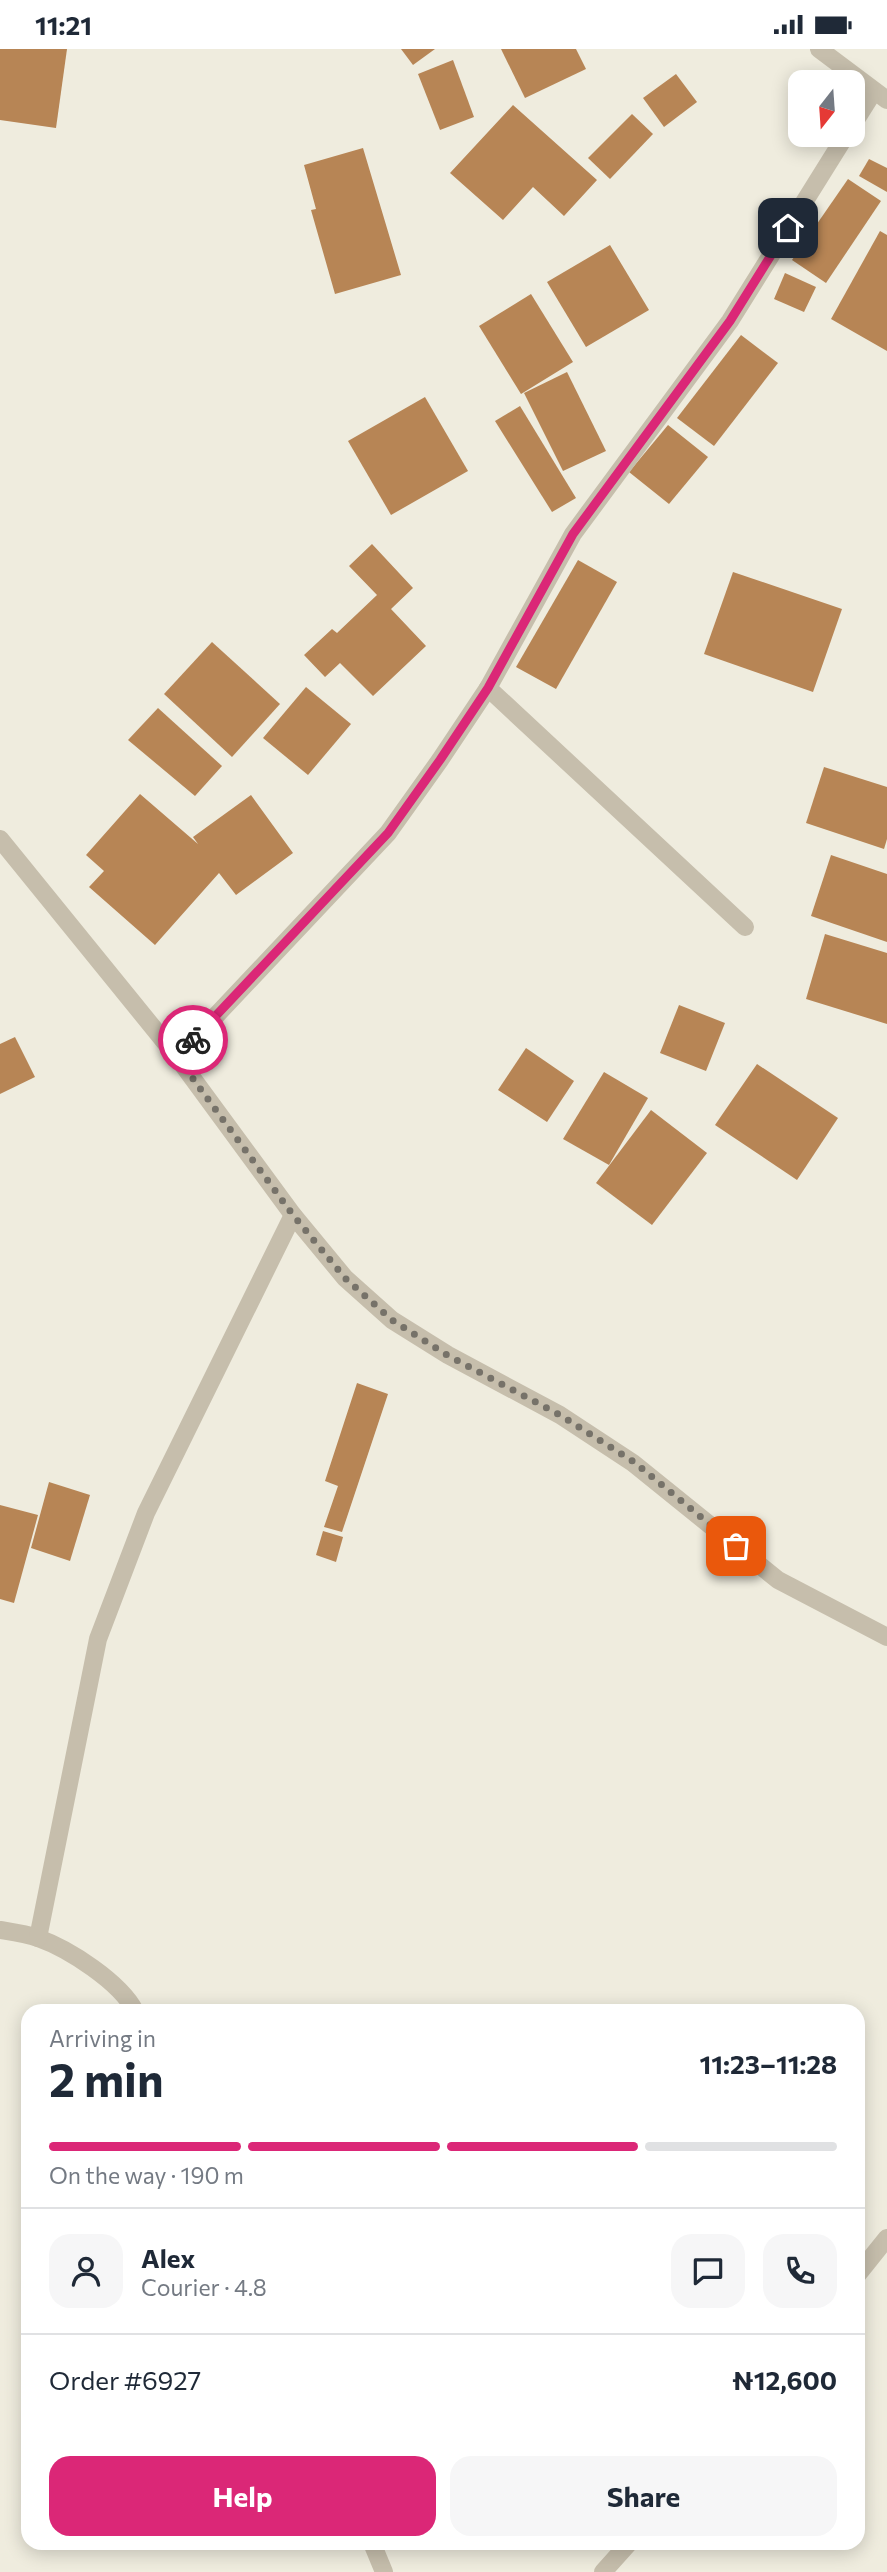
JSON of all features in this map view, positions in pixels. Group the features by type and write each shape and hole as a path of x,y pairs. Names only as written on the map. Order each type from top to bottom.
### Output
{"street":[{"path":"819,49 880,96 865,112"},
{"path":"177,1057 388,833 488,688 573,534 730,321 839,147"},
{"path":"488,688 745,927"},
{"path":"0,839 177,1057 293,1215 345,1278 392,1320 447,1355 560,1415 634,1462 778,1580 887,1637"},
{"path":"38,1938 97,1639 146,1513 293,1215"},
{"path":"0,1930 38,1938 89,1964 131,2004"},
{"path":"865,2265 887,2238"},
{"path":"375,2550 384,2572"},
{"path":"603,2572 623,2550"}],"building":[{"path":"0,49 67,49 56,128 0,120"},
{"path":"401,49 435,49 413,65"},
{"path":"501,49 576,49 586,69 525,98"},
{"path":"453,60 474,117 440,130 418,74"},
{"path":"676,74 697,102 664,127 643,98"},
{"path":"513,105 597,180 564,216 533,187 503,220 450,173"},
{"path":"632,114 653,134 610,179 588,158"},
{"path":"363,148 401,275 335,294 311,210 316,209 304,165"},
{"path":"869,159 887,168 887,192 859,176"},
{"path":"848,179 881,201 826,283 792,260"},
{"path":"880,231 887,235 887,351 831,319"},
{"path":"610,245 649,310 586,347 547,282"},
{"path":"785,273 816,287 804,312 774,299"},
{"path":"531,294 573,362 521,394 479,326"},
{"path":"741,335 778,363 714,446 677,418"},
{"path":"567,372 606,451 563,471 524,393"},
{"path":"425,397 468,471 391,515 348,441"},
{"path":"520,406 576,498 552,512 495,421"},
{"path":"668,425 708,457 669,504 629,472"},
{"path":"372,544 413,588 391,609 426,646 373,696 340,663 325,677 304,655 332,629 337,633 377,595 349,566"},
{"path":"578,560 617,582 556,689 516,667"},
{"path":"733,572 842,609 813,692 704,654"},
{"path":"212,642 280,704 232,757 164,694"},
{"path":"306,687 351,724 308,775 263,738"},
{"path":"158,708 222,766 195,796 128,740"},
{"path":"824,767 887,787 887,839 884,849 806,823"},
{"path":"140,794 198,844 193,837 251,795 293,853 236,895 219,873 155,945 89,887 104,871 86,855"},
{"path":"831,855 887,874 887,942 811,916"},
{"path":"825,934 887,953 887,1024 806,999"},
{"path":"679,1005 725,1023 706,1071 660,1053"},
{"path":"15,1037 35,1077 0,1094 0,1044"},
{"path":"526,1048 574,1081 547,1122 498,1090"},
{"path":"757,1064 838,1118 797,1180 715,1125"},
{"path":"604,1072 648,1098 609,1165 563,1139"},
{"path":"651,1110 707,1153 652,1225 596,1183"},
{"path":"357,1383 388,1394 342,1532 324,1527 338,1486 325,1481"},
{"path":"49,1482 90,1495 70,1561 31,1548"},
{"path":"0,1505 38,1515 14,1603 0,1599"},
{"path":"323,1531 343,1537 336,1562 316,1555"}],"way so far":[{"path":"193,1040 177,1057 293,1215 345,1278 392,1320 447,1355 560,1415 634,1462 736,1546"}],"route":[{"path":"193,1040 388,833 488,688 573,534 730,321 788,228"}]}
